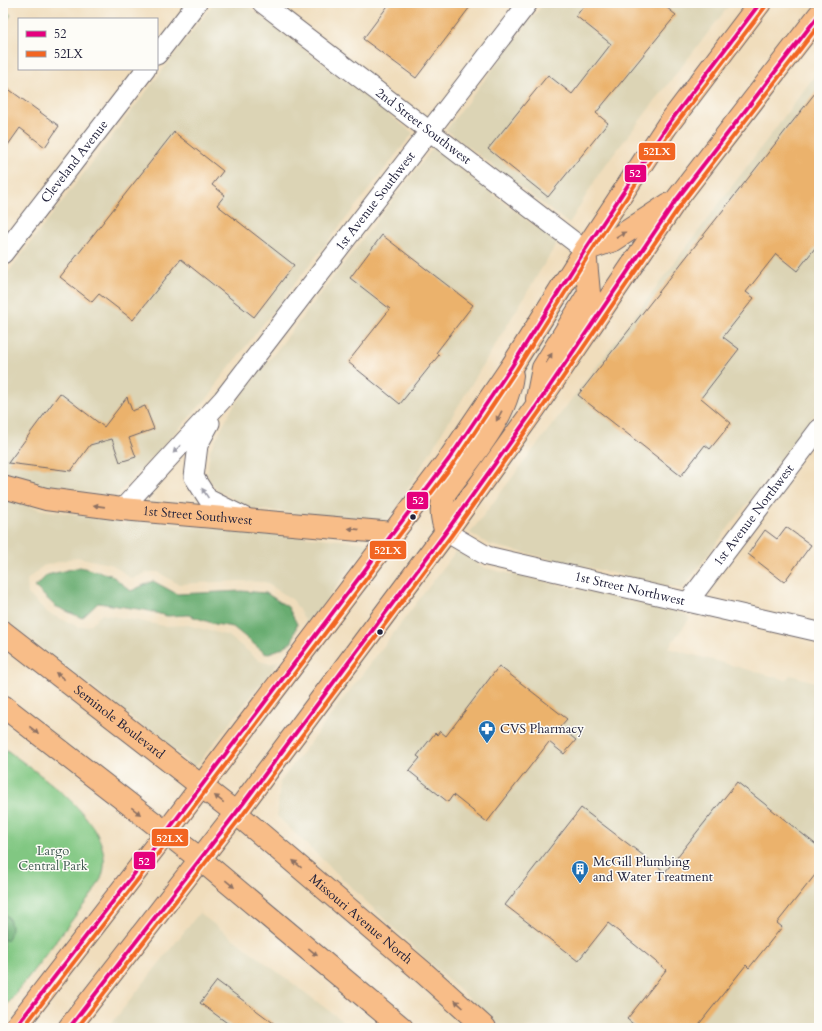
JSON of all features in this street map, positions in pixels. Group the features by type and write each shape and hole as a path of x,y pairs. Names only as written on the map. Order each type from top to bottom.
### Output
{"main road":[{"path":"15,1028 165,834 449,459 512,366 585,250 667,126 760,3"},
{"path":"69,1028 236,812 446,532 535,408 677,199 819,15"},
{"path":"585,250 614,240 677,199"},
{"path":"535,408 543,368 589,293 585,250"},
{"path":"446,532 441,519 441,505 445,493 496,422 505,406 511,385 512,366"},
{"name":"1st Street Southwest","path":"3,487 46,499 122,509 393,533"},
{"name":"Seminole Boulevard","path":"3,632 236,812"},
{"path":"3,706 165,834 200,859 402,1028"},
{"name":"Missouri Avenue North","path":"236,812 424,973 485,1028"}],"street":[{"path":"158,54 197,3"},
{"name":"2nd Street Southwest","path":"262,3 585,250"},
{"name":"1st Avenue Southwest","path":"122,509 223,399 528,3"},
{"name":"Cleveland Avenue","path":"3,254 145,70"},
{"name":"1st Avenue Southwest","path":"223,399 198,445 194,477 208,499 250,520"},
{"name":"1st Avenue Northwest","path":"688,602 819,429"},
{"name":"1st Street Northwest","path":"446,532 487,556 819,632"}],"shaded area":[{"path":"214,3 244,3 413,133 217,383 213,392 116,496 47,487 3,475 3,279"},
{"path":"544,3 731,3 600,172 569,224 446,130"},
{"path":"819,70 819,409 682,589 490,545 470,533 640,309"},
{"path":"433,148 557,243 397,507 386,521 252,509 217,490 207,476 210,450 233,407"},
{"path":"3,499 43,510 118,520 124,525 128,521 247,531 256,536 257,532 370,543 306,626 305,620 293,600 265,582 239,581 178,584 158,572 149,572 132,579 113,565 77,557 43,566 27,580 28,594 48,613 79,627 90,625 102,614 165,626 188,625 229,636 260,661 270,664 280,660 195,767 3,618"},
{"path":"456,551 485,568 683,613 690,618 668,648 786,680 790,675 819,683 819,1028 502,1028 445,977 277,816 280,782"},
{"path":"199,913 352,1028 108,1028"}],"green space":[{"path":"3,9 11,15 3,25"},
{"path":"80,567 111,575 131,591 153,581 177,594 241,591 266,593 288,607 297,624 292,642 280,649 266,654 233,627 215,624 188,615 167,616 145,610 98,603 82,618 55,606 35,587 47,575"},
{"name":"Largo Central Park","path":"3,747 53,785 71,801 86,817 97,835 104,854 103,873 93,893 3,1010"},
{"path":"3,911 8,917 11,925 7,940 3,940"}],"building":[{"path":"390,3 473,3 416,78 363,39"},
{"path":"586,3 661,3 676,15 596,113 608,123 548,197 488,149 548,75 572,94 611,44 576,16"},
{"path":"3,85 59,126 45,147 20,128 3,152"},
{"path":"819,88 819,243 797,271 776,254 746,292 754,298 723,337 739,349 701,398 731,423 710,449 705,445 681,476 578,395"},
{"path":"174,132 223,171 212,185 225,195 217,205 294,265 254,317 181,259 133,320 99,294 92,302 60,277"},
{"path":"382,235 473,305 436,353 439,355 400,404 348,362 390,309 350,278"},
{"path":"60,393 104,427 127,397 132,411 145,406 154,429 129,438 136,457 120,462 112,439 90,445 71,471 8,463"},
{"path":"786,527 811,545 784,582 748,554 765,530 777,539"},
{"name":"CVS Pharmacy","path":"499,666 567,719 560,727 576,740 564,754 549,742 487,822 453,795 448,802 409,771 420,758 417,756 435,733 437,735 440,731 446,736"},
{"path":"737,782 819,847 819,870 777,923 782,927 749,968 746,965 696,1028 638,1028 627,1019 666,970 608,923 578,961 505,905 581,808 665,872"},
{"path":"217,981 280,1028 234,1028 200,1003"}],"transit line":[{"name":"52","path":"15,1028 165,834 449,459 512,366 585,250 667,126 760,3"},
{"name":"52LX","path":"23,1028 170,838 454,463 517,369 590,253 672,129 765,7"},
{"name":"52","path":"69,1028 236,813 446,532 535,408 677,199 819,15"},
{"name":"52LX","path":"77,1028 241,817 451,536 540,411 682,203 819,25"}],"place":[{"name":"CVS Pharmacy","path":"487,744"},
{"name":"McGill Plumbing and Water Treatment","path":"580,884"}]}
